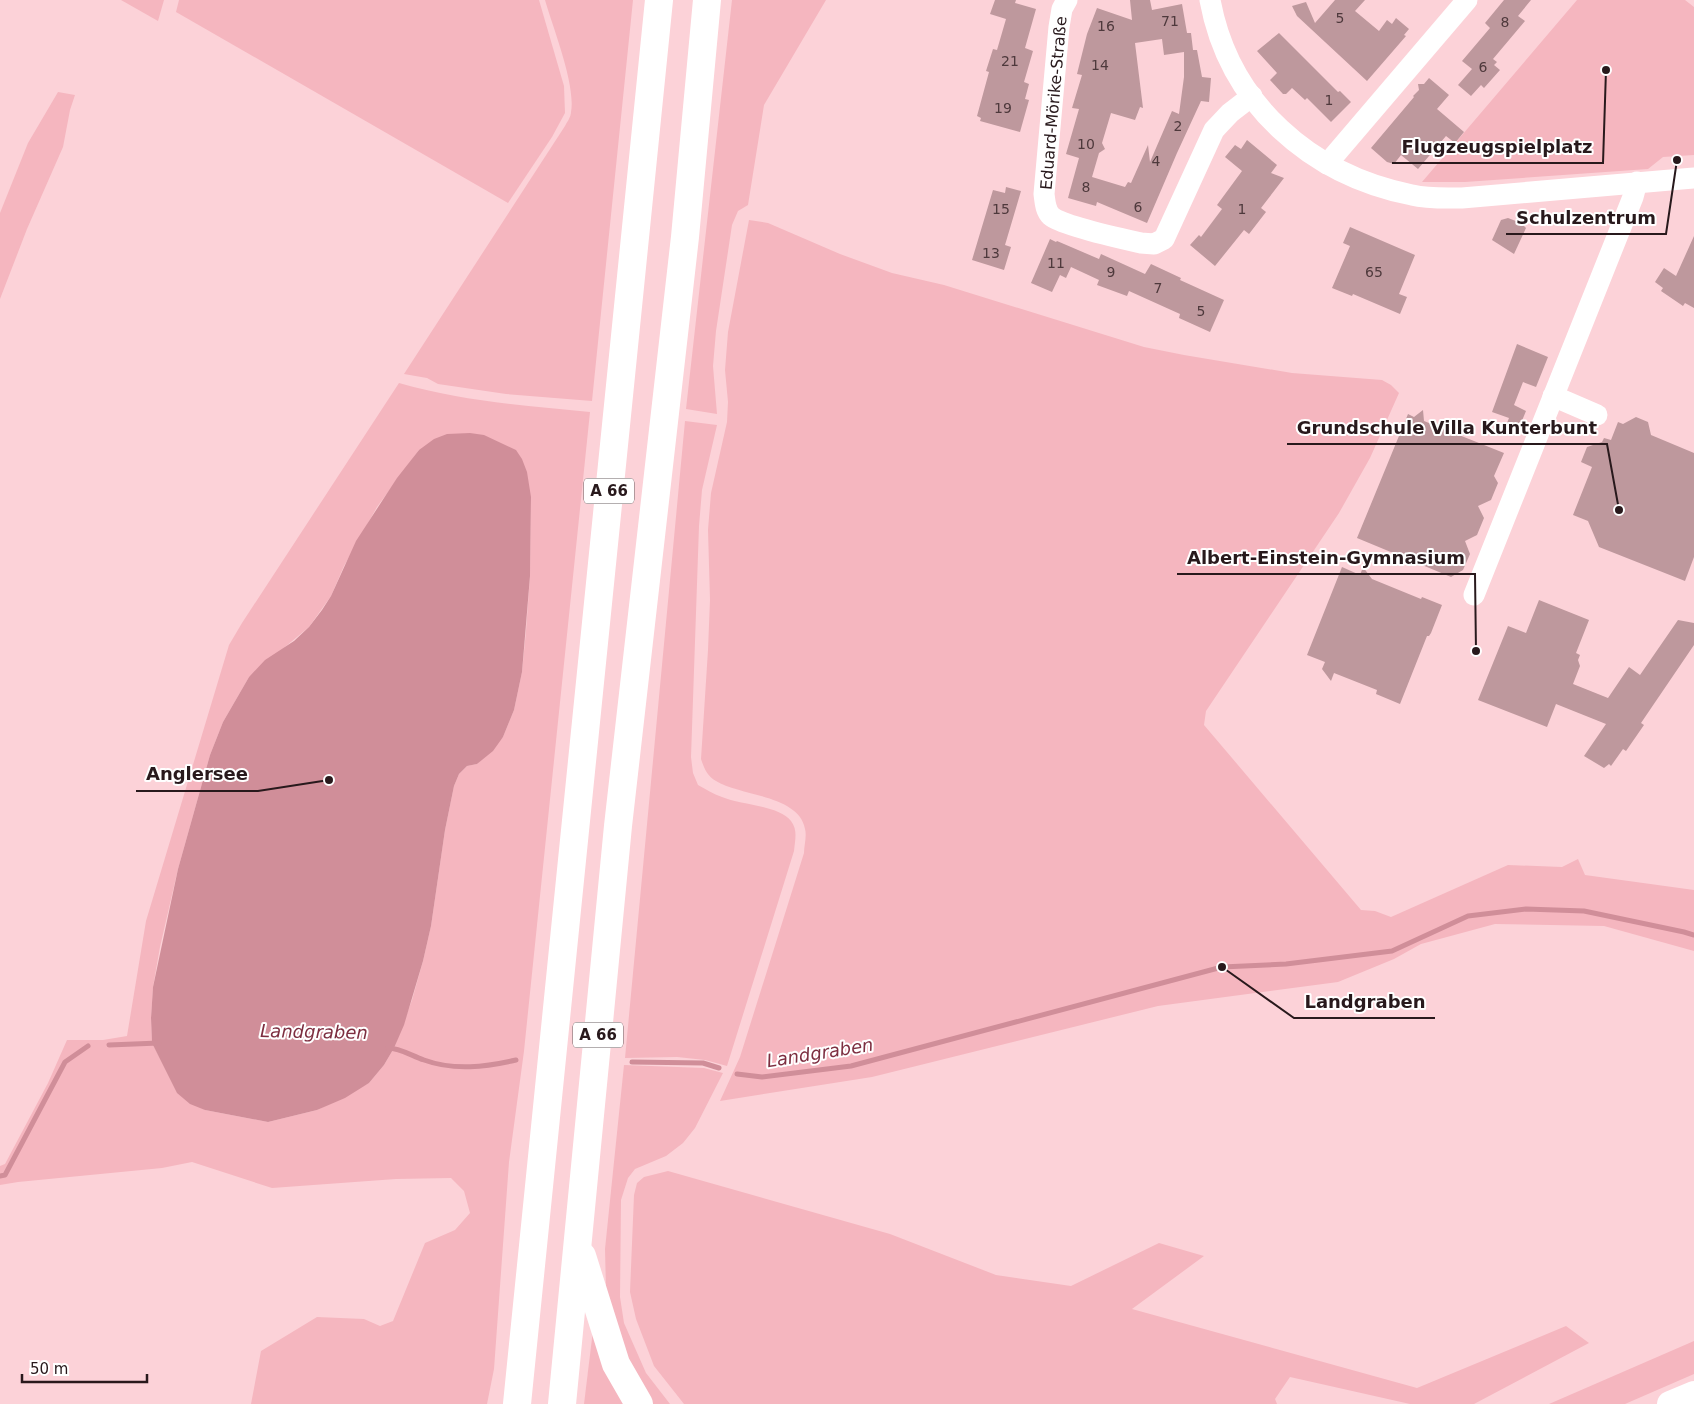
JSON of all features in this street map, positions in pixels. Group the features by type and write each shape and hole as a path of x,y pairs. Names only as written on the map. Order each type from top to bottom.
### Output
{"highway":[{"name":"A 66","path":"518,1404 659,0"},
{"name":"A 66","path":"562,1404 618,826 685,237 707,0"},
{"path":"578,1245 616,1364 639,1404"},
{"path":"510,1404 521,1377"}],"main road":[{"path":"1670,1404 1694,1394"}],"street":[{"name":"Eduard-Mörike-Straße","path":"1067,0 1062,9 1059,27 1044,194 1046,208 1051,216 1064,223 1142,243 1154,244 1164,239 1214,130 1230,113 1252,96"},
{"path":"1210,0 1222,41 1236,71 1272,122 1289,139 1326,164 1369,183 1413,196 1462,198 1694,178"},
{"path":"1326,164 1467,0"},
{"path":"1474,595 1633,197 1637,182"},
{"path":"1553,396 1597,415"}],"shaded area":[{"path":"121,0 164,0 158,21"},
{"path":"179,0 539,0 564,86 565,113 552,137 508,203 176,12"},
{"path":"545,0 633,0 592,401 506,394 438,384 427,378 404,374 570,116 572,101 567,72"},
{"path":"732,0 826,0 764,105 748,205 738,211 732,225 716,331 713,366 717,414 686,409"},
{"path":"1577,0 1685,0 1694,7 1694,155 1663,157 1648,169 1465,182 1422,182"},
{"path":"58,92 75,95 63,147 27,229 0,299 0,213 28,143"},
{"path":"749,220 768,223 840,254 892,273 944,285 1144,347 1292,373 1382,380 1391,385 1399,393 1370,458 1339,513 1206,711 1204,725 1361,910 1375,911 1391,917 1508,865 1562,867 1578,859 1585,875 1694,890 1694,951 1604,926 1495,924 1421,944 1394,959 1338,982 1158,1006 872,1077 720,1101 740,1057 804,853 806,835 800,818 792,809 781,803 726,786 716,781 708,774 701,759 710,600 708,530 711,493 727,422 728,402 725,370 728,332"},
{"path":"399,383 470,399 590,412 524,1051 509,1162 494,1369 487,1404 251,1404 261,1351 317,1317 364,1319 380,1326 393,1321 425,1243 455,1230 470,1213 464,1191 451,1178 396,1179 272,1188 192,1162 162,1168 0,1185 0,1166 5,1164 48,1083 67,1040 103,1040 127,1036 146,921 229,645","holes":["419,450 531,497 530,576 526,631 522,672 514,710 503,737 477,764 467,766 459,774 454,786 445,830 431,926 423,961 412,1000 394,1048 384,1065 369,1083 317,1110 268,1122 205,1110 159,1056 152,1043 151,1018 153,987 160,947 178,869 210,755 223,722 249,677 309,627 331,596 344,566 377,507"]},
{"path":"685,421 717,425 702,490 699,526 691,757 693,773 698,785 716,794 730,800 768,808 785,816 793,824 795,832 794,851 727,1066 705,1060 677,1057 625,1058"},
{"path":"624,1065 704,1068 723,1073 695,1128 683,1143 666,1156 635,1169 628,1178 621,1200 620,1297 624,1323 646,1373 670,1404 648,1404 635,1383 606,1289 605,1249"},
{"path":"668,1171 890,1234 996,1275 1071,1286 1159,1243 1204,1256 1132,1309 1417,1388 1566,1326 1589,1343 1474,1404 1410,1404 1290,1377 1275,1399 1277,1404 684,1404 654,1366 636,1319 630,1292 634,1195 637,1183 644,1177"},
{"path":"594,1322 628,1404 584,1404"},
{"path":"1694,1341 1694,1374 1625,1404 1549,1404"}],"water":[{"path":"470,433 484,435 516,450 527,472 531,497 530,576 522,672 514,710 503,737 493,751 477,764 467,766 459,774 454,786 445,830 431,926 404,1025 384,1065 369,1083 345,1098 317,1110 268,1122 205,1110 190,1104 177,1093 152,1043 153,987 178,869 210,755 223,722 249,677 265,660 294,641 309,627 322,610 331,596 356,541 397,478 419,450 434,439 447,434"}],"building":[{"path":"995,0 1016,0 1015,3 1036,9 1025,48 1033,51 1024,82 1029,84 1025,99 1029,100 1020,132 980,121 981,118 977,116 989,72 986,71 993,49 997,50 1006,19 990,14"},
{"path":"1130,0 1150,0 1152,10 1182,4 1187,33 1191,33 1193,50 1197,50 1202,77 1211,78 1209,102 1201,101 1147,223 1097,202 1096,206 1068,198 1079,158 1066,154 1079,109 1072,108 1082,75 1077,74 1087,34 1097,8 1132,20","holes":["1162,39 1164,55 1184,52 1184,77 1179,114 1172,111 1150,162 1148,145 1131,183 1128,182 1125,187 1092,177 1099,153 1105,149 1102,143 1111,113 1135,120 1140,107 1143,108 1135,43"]},
{"path":"1335,0 1365,0 1355,11 1379,31 1387,20 1392,24 1396,18 1409,29 1404,35 1406,36 1367,81 1297,16 1292,6 1306,2 1315,23"},
{"path":"1504,0 1531,0 1518,16 1525,21 1493,59 1497,62 1494,65 1500,70 1484,88 1481,85 1471,96 1458,85 1472,69 1462,61 1490,28 1485,23"},
{"path":"1279,33 1338,92 1340,91 1351,102 1331,122 1307,98 1305,100 1292,88 1286,94 1283,94 1270,80 1277,73 1257,51"},
{"path":"1429,78 1449,95 1437,109 1464,132 1455,143 1446,136 1418,169 1401,155 1394,164 1387,162 1371,148 1414,97 1419,90 1418,84 1424,84"},
{"path":"1247,140 1277,165 1271,173 1284,178 1261,208 1266,212 1249,234 1244,230 1215,266 1190,245 1199,235 1201,237 1222,209 1217,205 1242,171 1225,157 1235,145 1241,149"},
{"path":"1006,187 1021,191 1005,245 1011,247 1004,270 972,260 993,190 1005,193"},
{"path":"1508,218 1521,223 1526,228 1514,254 1492,240 1501,220"},
{"path":"1350,227 1415,255 1399,294 1407,297 1400,314 1353,294 1352,296 1332,288 1350,246 1343,243"},
{"path":"1694,236 1694,308 1685,303 1683,306 1661,291 1663,288 1655,282 1664,268 1676,276"},
{"path":"1050,239 1099,259 1101,254 1145,274 1151,264 1181,278 1180,280 1224,300 1210,332 1179,318 1180,314 1129,291 1127,296 1097,285 1099,280 1071,267 1066,278 1060,275 1052,292 1031,283"},
{"path":"1517,344 1548,357 1536,387 1523,382 1514,405 1526,411 1519,428 1507,423 1509,418 1492,412"},
{"path":"1423,410 1424,421 1504,453 1494,476 1498,483 1491,500 1478,506 1484,518 1477,535 1465,541 1470,554 1463,570 1451,577 1357,538 1408,414 1414,417"},
{"path":"1636,417 1648,422 1651,435 1694,453 1694,557 1685,581 1599,547 1588,521 1573,515 1592,467 1581,462 1587,447 1602,442 1604,438 1611,440 1618,422 1623,424"},
{"path":"1342,567 1360,575 1363,567 1372,579 1421,599 1422,597 1442,605 1431,633 1427,636 1400,704 1376,694 1377,690 1334,673 1331,681 1322,669 1325,662 1307,655"},
{"path":"1539,600 1589,620 1576,653 1580,655 1578,660 1580,666 1573,684 1608,698 1629,667 1640,675 1678,620 1694,623 1694,645 1641,723 1644,725 1626,751 1623,749 1611,766 1609,764 1604,768 1584,756 1606,724 1556,704 1547,727 1478,700 1508,626 1526,633"}],"waterway":[{"name":"Landgraben","path":"737,1074 762,1077 851,1066 1222,967 1286,964 1392,951 1468,916 1526,909 1584,911 1694,935"},
{"name":"Landgraben","path":"109,1045 159,1043"},
{"name":"Landgraben","path":"0,1176 5,1175 65,1062 88,1046"},
{"name":"Landgraben","path":"388,1048 397,1049 424,1060 447,1066 482,1066 516,1060"},
{"name":"Landgraben","path":"632,1062 703,1063 719,1068"}],"place":[{"name":"Flugzeugspielplatz","path":"1606,70"},
{"name":"Schulzentrum","path":"1677,160"},
{"name":"Grundschule Villa Kunterbunt","path":"1619,510"},
{"name":"Albert-Einstein-Gymnasium","path":"1476,651"},
{"name":"Anglersee","path":"329,780"},
{"name":"Landgraben","path":"1222,967"}]}
